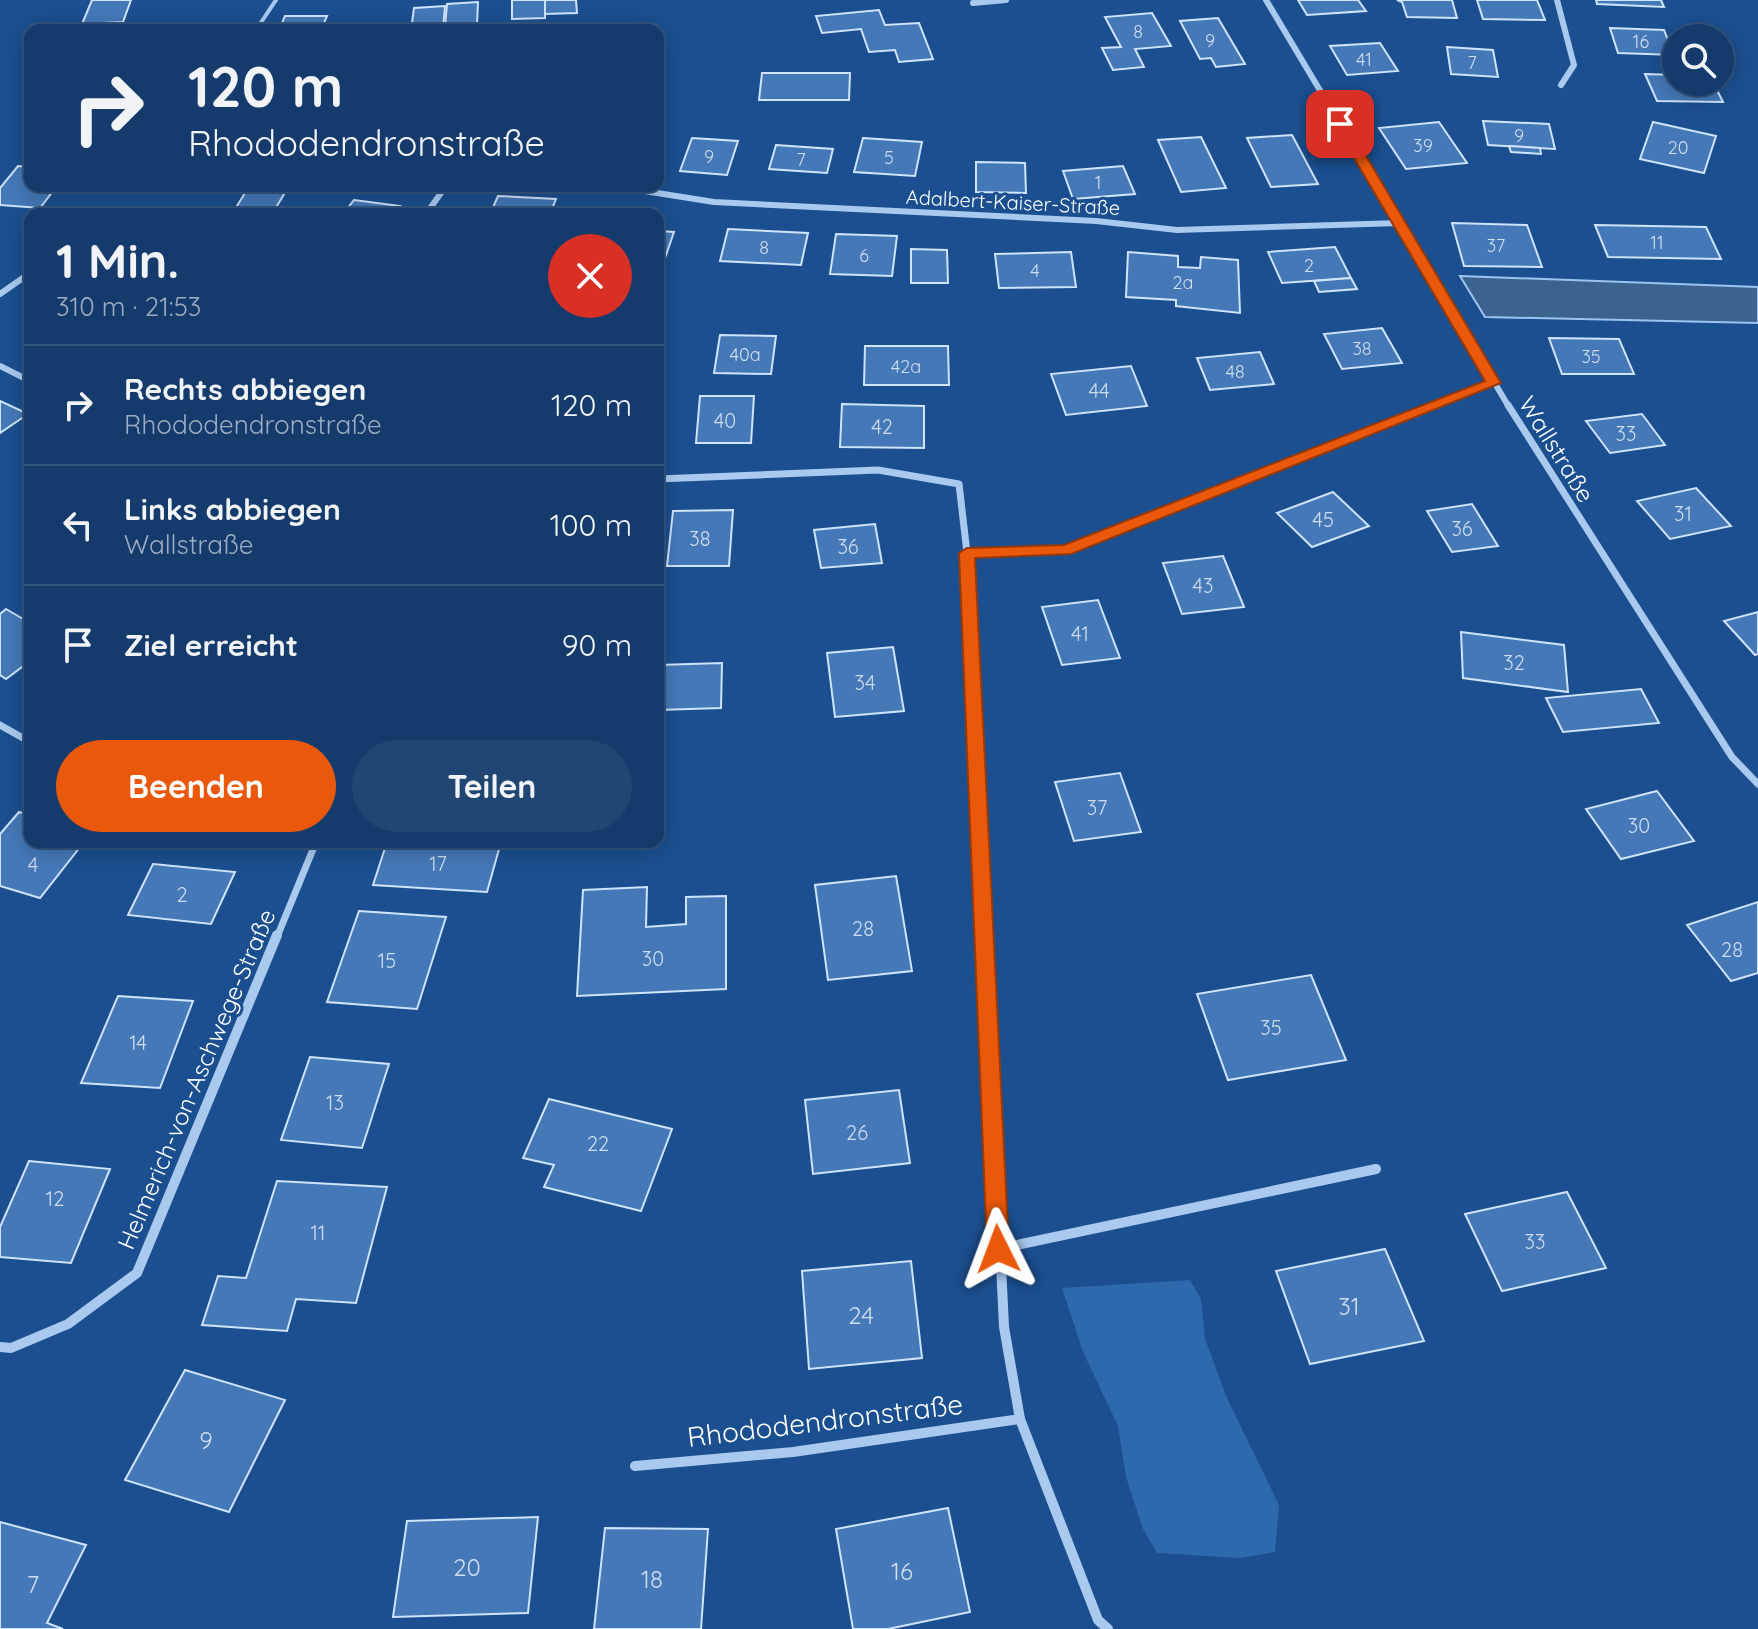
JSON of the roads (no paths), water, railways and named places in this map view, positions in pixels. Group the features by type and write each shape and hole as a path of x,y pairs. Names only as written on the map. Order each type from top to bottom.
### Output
{"street":[{"path":"973,3 1006,0"},
{"name":"Wallstraße","path":"1266,0 1494,383 1732,757 1758,784"},
{"path":"1557,0 1574,65 1561,85"},
{"name":"Adalbert-Kaiser-Straße","path":"651,192 714,202 1096,221 1177,230 1222,231 1400,223"},
{"path":"0,294 24,277"},
{"path":"0,366 24,378"},
{"path":"967,553 1066,550 1494,383"},
{"path":"664,479 878,470 959,484 967,553 1004,1327 1020,1419 1098,1620 1108,1629"},
{"path":"0,725 24,739"},
{"name":"Helmerich-von-Aschwege-Straße","path":"0,1347 11,1348 68,1324 137,1273 314,848"},
{"path":"998,1249 1376,1169"},
{"name":"Rhododendronstraße","path":"635,1466 793,1452 1020,1419"}],"lane":[{"path":"260,24 276,0"}]}
